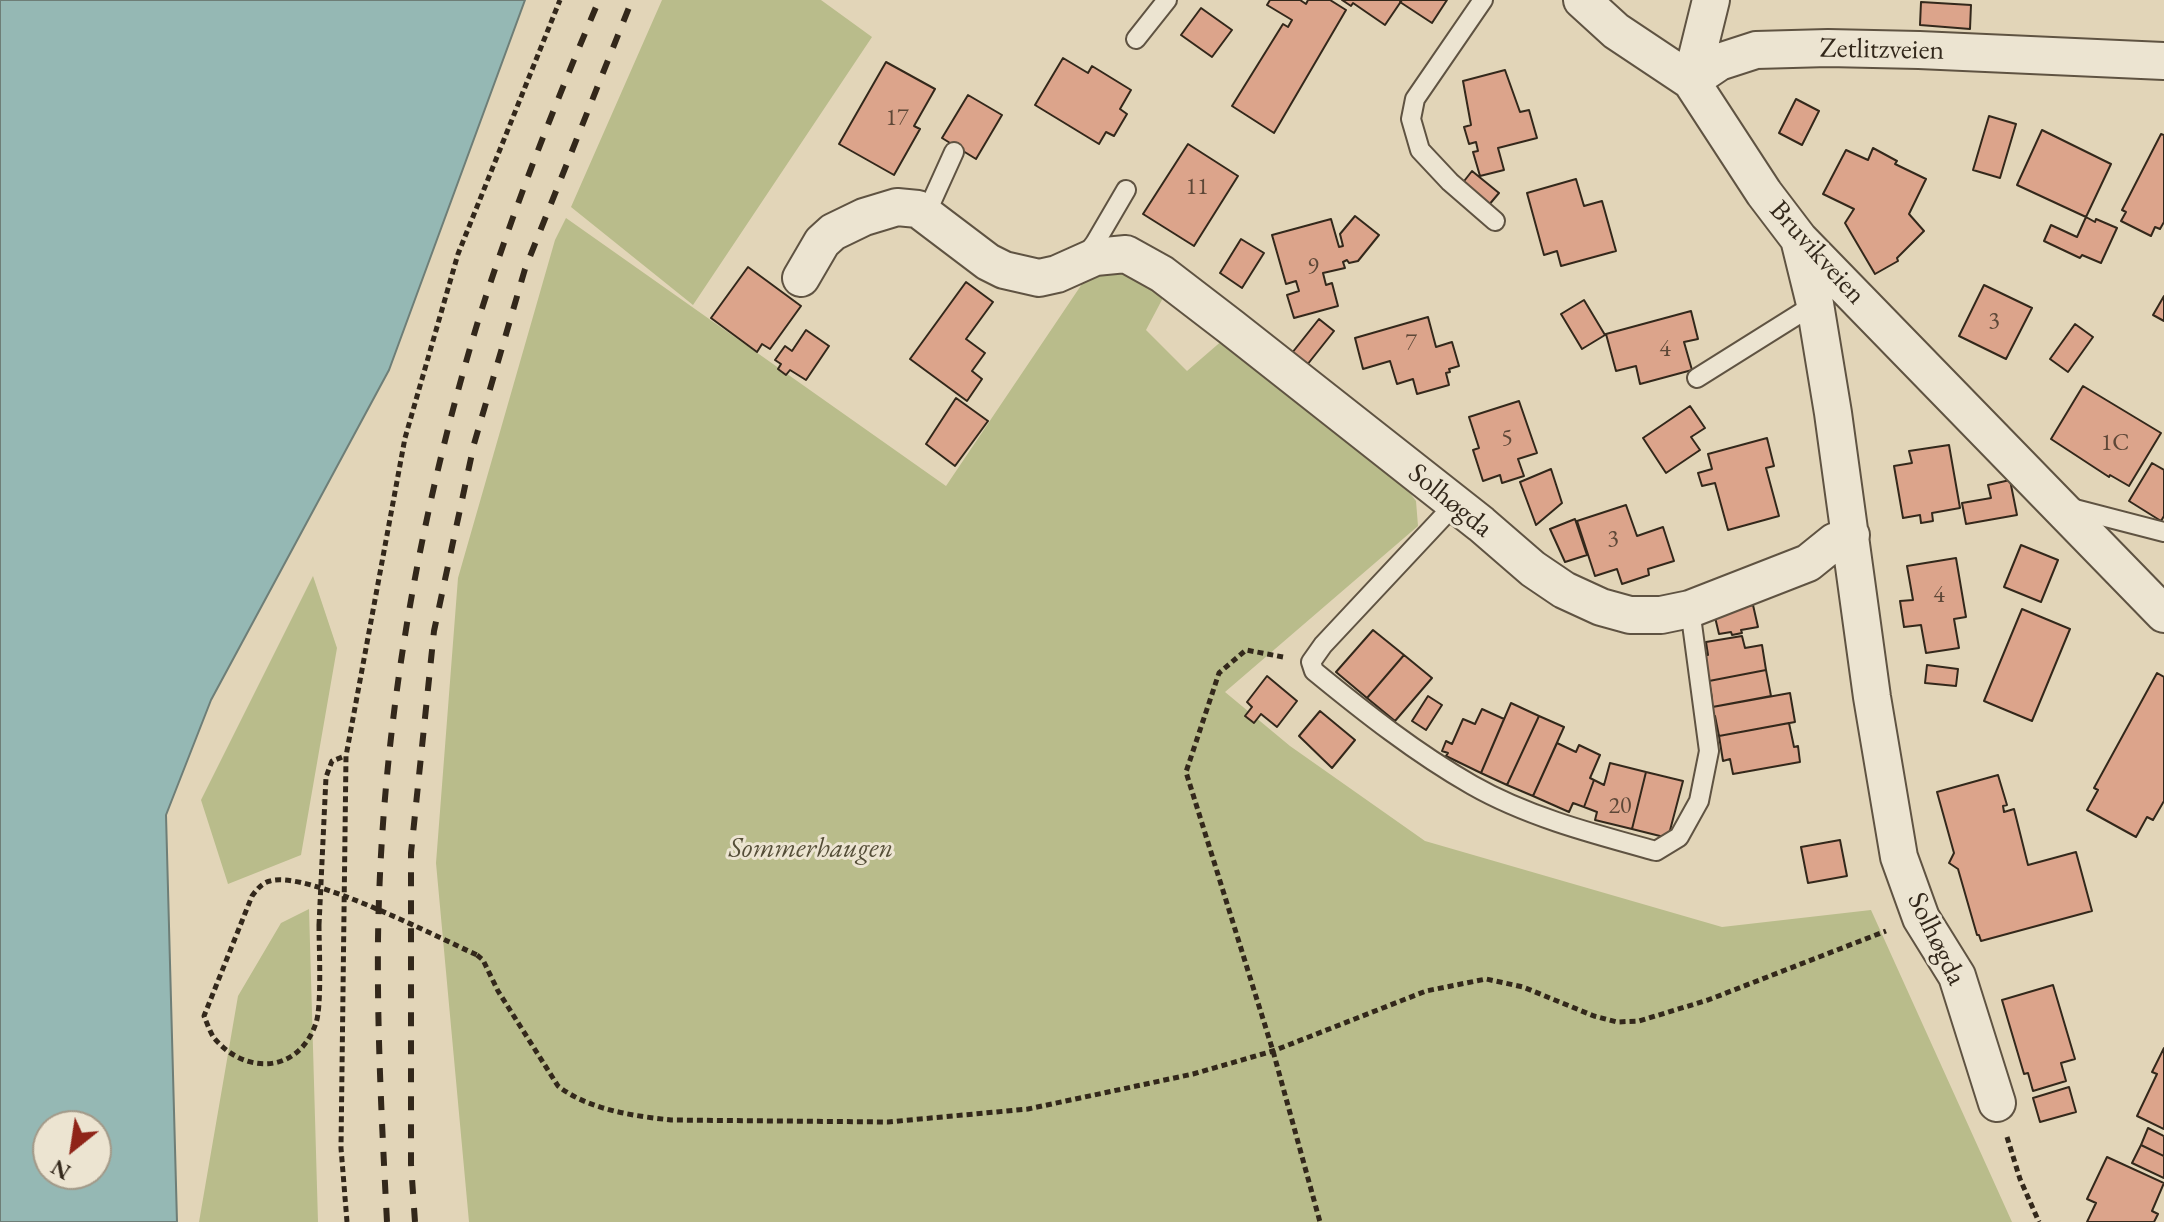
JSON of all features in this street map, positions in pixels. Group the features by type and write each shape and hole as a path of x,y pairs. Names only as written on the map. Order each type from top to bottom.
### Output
{"street":[{"name":"Bruvikveien","path":"1582,0 1616,31 1691,81 1764,193 1799,239 2164,614"},
{"path":"1691,81 1711,0"},
{"name":"Zetlitzveien","path":"1691,81 1719,62 1756,50 1904,50 2164,61"},
{"name":"Solhøgda","path":"801,278 822,242 833,232 864,217 897,207 918,209 988,262 1004,270 1039,278 1057,274 1081,262 1126,254 1162,274 1533,569 1564,590 1601,607 1630,615 1661,615 1690,609 1808,563 1834,542 1851,535"},
{"name":"Solhøgda","path":"1799,239 1815,304 1851,535 1872,697 1899,857 1921,918 1957,976 1997,1103"}],"lane":[{"path":"1136,39 1167,0"},
{"path":"1483,0 1415,99 1411,119 1420,150 1450,182 1495,221"},
{"path":"934,221 930,205 954,152"},
{"path":"1081,262 1126,190"},
{"name":"Bruvikveien","path":"1697,378 1815,304"},
{"path":"1455,504 1323,645 1311,662 1314,671 1405,742 1474,786 1524,810 1656,851 1679,837 1699,801 1709,751 1690,609"},
{"name":"Bruvikveien","path":"2060,505 2130,526 2164,532"}],"path":[{"path":"347,1222 341,1148 346,756 405,438 458,254 560,0"},
{"path":"1311,662 1246,650 1219,673 1186,772 1273,1051 1320,1222"},
{"path":"346,756 332,761 326,777 319,925 317,1020 309,1038 296,1053 283,1061 250,1064 213,1037 204,1016 252,896 271,880 309,883 477,955 483,960 498,991 558,1086 570,1096 640,1117 861,1122 970,1116 1028,1109 1193,1074 1273,1051 1426,991 1486,979 1523,987 1594,1016 1617,1022 1639,1021 1708,1000 1921,918"},
{"path":"1997,1103 2020,1179 2039,1222"}],"green space":[{"path":"662,0 821,0 872,37 693,305 571,207"},
{"name":"Sommerhaugen","path":"566,218 946,486 1086,278 1114,266 1164,296 1146,330 1187,371 1224,339 1397,476 1416,501 1418,526 1225,692 1290,746 1425,841 1722,927 1871,910 2012,1222 469,1222 436,863 458,578 555,240"},
{"path":"313,576 337,648 301,855 228,884 201,800"},
{"path":"309,909 318,1222 199,1222 238,996 281,923"}],"water":[{"path":"0,0 525,0 389,370 211,700 166,815 177,1222 0,1222"}],"building":[{"path":"1270,0 1300,0 1306,4 1308,0 1330,0 1346,10 1274,133 1232,106 1283,24 1288,27 1292,20 1267,5"},
{"path":"1342,0 1402,0 1385,25 1353,3 1351,6"},
{"path":"1447,0 1432,23 1400,2"},
{"path":"1921,2 1971,5 1970,29 1920,25"},
{"path":"1201,8 1232,30 1212,57 1181,35"},
{"path":"1063,58 1088,73 1092,66 1131,90 1120,109 1127,114 1114,136 1106,132 1099,144 1035,105"},
{"path":"886,62 935,89 914,126 920,129 894,175 839,144"},
{"path":"1505,70 1520,112 1529,110 1537,138 1498,148 1504,170 1480,176 1473,152 1478,151 1476,142 1469,144 1464,127 1471,125 1463,81"},
{"path":"968,95 1002,115 976,159 942,138"},
{"path":"1796,99 1819,111 1802,145 1779,133"},
{"path":"1989,116 2016,124 2000,178 1973,170"},
{"path":"2042,130 2111,164 2086,217 2017,185"},
{"path":"2161,134 2164,135 2164,222 2160,229 2155,227 2151,236 2121,221 2126,212 2122,210"},
{"path":"1188,144 1238,176 1194,246 1143,214"},
{"path":"1873,148 1897,161 1895,164 1926,179 1909,214 1924,231 1897,258 1898,261 1875,274 1845,223 1854,209 1823,194 1846,150 1868,160"},
{"path":"1472,171 1499,193 1488,206 1461,185"},
{"path":"1576,179 1584,206 1602,201 1616,251 1561,266 1557,251 1544,255 1527,193"},
{"path":"1355,216 1379,235 1358,261 1349,263 1347,260 1343,262 1345,268 1323,273 1326,285 1332,283 1338,306 1294,318 1287,295 1299,291 1296,281 1286,284 1272,235 1331,219 1339,247 1343,246 1340,234"},
{"path":"2086,217 2117,228 2101,263 2082,255 2080,258 2044,241 2051,225 2077,237"},
{"path":"1241,239 1264,253 1242,288 1220,273"},
{"path":"748,267 801,306 770,349 762,344 757,352 711,318"},
{"path":"966,282 993,302 966,339 985,353 972,371 982,379 967,401 910,359"},
{"path":"1984,285 2032,308 2006,359 1959,336"},
{"path":"2164,296 2164,321 2153,315"},
{"path":"1584,300 1605,335 1582,349 1561,314"},
{"path":"1691,311 1698,339 1684,342 1692,370 1640,384 1636,366 1616,371 1606,334"},
{"path":"1428,317 1436,347 1452,342 1459,366 1446,373 1449,385 1417,394 1413,379 1397,384 1390,361 1363,369 1355,338"},
{"path":"1319,319 1334,331 1307,365 1292,353"},
{"path":"2075,324 2093,337 2068,372 2050,359"},
{"path":"806,330 829,346 806,380 790,370 786,375 778,369 781,364 775,360 785,346 792,351"},
{"path":"2083,386 2161,433 2129,486 2109,477 2051,439"},
{"path":"956,398 988,421 955,466 926,444"},
{"path":"1519,401 1537,453 1518,459 1524,476 1502,483 1500,475 1483,481 1473,450 1479,448 1469,417"},
{"path":"1690,406 1705,428 1691,437 1700,450 1666,473 1643,438"},
{"path":"1767,438 1774,466 1766,468 1779,516 1728,530 1715,483 1702,486 1698,473 1712,469 1708,454"},
{"path":"1949,445 1960,508 1932,513 1933,521 1921,523 1920,515 1903,518 1894,466 1912,463 1909,451"},
{"path":"2152,463 2164,470 2164,516 2161,521 2129,501"},
{"path":"1551,469 1562,503 1536,525 1520,482"},
{"path":"2010,480 2017,515 1966,524 1962,503 1991,498 1988,485"},
{"path":"1626,505 1637,536 1663,527 1674,561 1648,569 1649,575 1622,584 1617,569 1595,576 1577,521"},
{"path":"1575,519 1587,555 1565,562 1550,529"},
{"path":"2021,545 2058,560 2041,602 2004,587"},
{"path":"1956,558 1966,617 1954,619 1959,648 1926,653 1921,625 1904,627 1900,601 1913,600 1907,566"},
{"path":"1753,605 1758,627 1732,635 1731,632 1719,634 1714,613"},
{"path":"2022,609 2070,629 2032,721 1984,701"},
{"path":"1373,630 1404,655 1367,698 1336,672"},
{"path":"1742,636 1745,648 1762,645 1766,670 1709,681 1704,655 1708,655 1706,642"},
{"path":"1404,655 1432,678 1395,721 1367,698"},
{"path":"1927,665 1958,669 1956,686 1925,683"},
{"path":"1766,670 1771,696 1707,708 1705,700 1712,699 1709,681"},
{"path":"2157,673 2164,677 2164,801 2153,820 2147,817 2136,837 2087,810 2098,790 2094,788"},
{"path":"1267,676 1297,701 1277,727 1261,714 1254,723 1245,716 1252,707 1247,702"},
{"path":"1790,693 1795,722 1719,736 1715,716 1708,717 1707,708"},
{"path":"1428,696 1442,705 1426,730 1412,721"},
{"path":"1511,703 1539,716 1507,785 1481,773"},
{"path":"1482,709 1504,719 1481,773 1442,751 1446,741 1452,744 1463,719 1475,724"},
{"path":"1320,711 1355,740 1332,768 1299,736"},
{"path":"1539,716 1564,727 1533,796 1507,785"},
{"path":"1789,723 1794,747 1798,746 1800,762 1733,774 1730,759 1723,761 1719,736"},
{"path":"1557,743 1576,752 1579,745 1600,755 1590,778 1594,780 1584,807 1573,803 1569,812 1533,796"},
{"path":"1610,763 1646,772 1632,829 1595,820 1597,812 1584,807 1594,780 1604,785"},
{"path":"1646,772 1683,781 1668,838 1632,829"},
{"path":"1998,775 2007,805 2003,806 2004,812 2014,809 2028,865 2076,852 2092,911 1981,941 1958,869 1949,863 1954,853 1937,792"},
{"path":"1840,840 1847,876 1808,883 1801,847"},
{"path":"2053,985 2075,1059 2061,1063 2066,1081 2033,1091 2028,1073 2024,1074 2002,1000"},
{"path":"2164,1048 2164,1129 2137,1116 2157,1074 2152,1072"},
{"path":"2069,1087 2076,1112 2040,1122 2033,1098"},
{"path":"2148,1128 2164,1136 2164,1156 2141,1145"},
{"path":"2141,1145 2164,1156 2164,1178 2132,1163"},
{"path":"2107,1157 2164,1183 2152,1211 2158,1214 2154,1222 2087,1222 2096,1203 2087,1199"}],"railway":[{"path":"387,1222 378,939 386,782 407,625 438,470 479,318 535,158 599,0"},
{"path":"415,1222 411,1164 411,853 434,631 474,444 525,269 632,0"}]}
